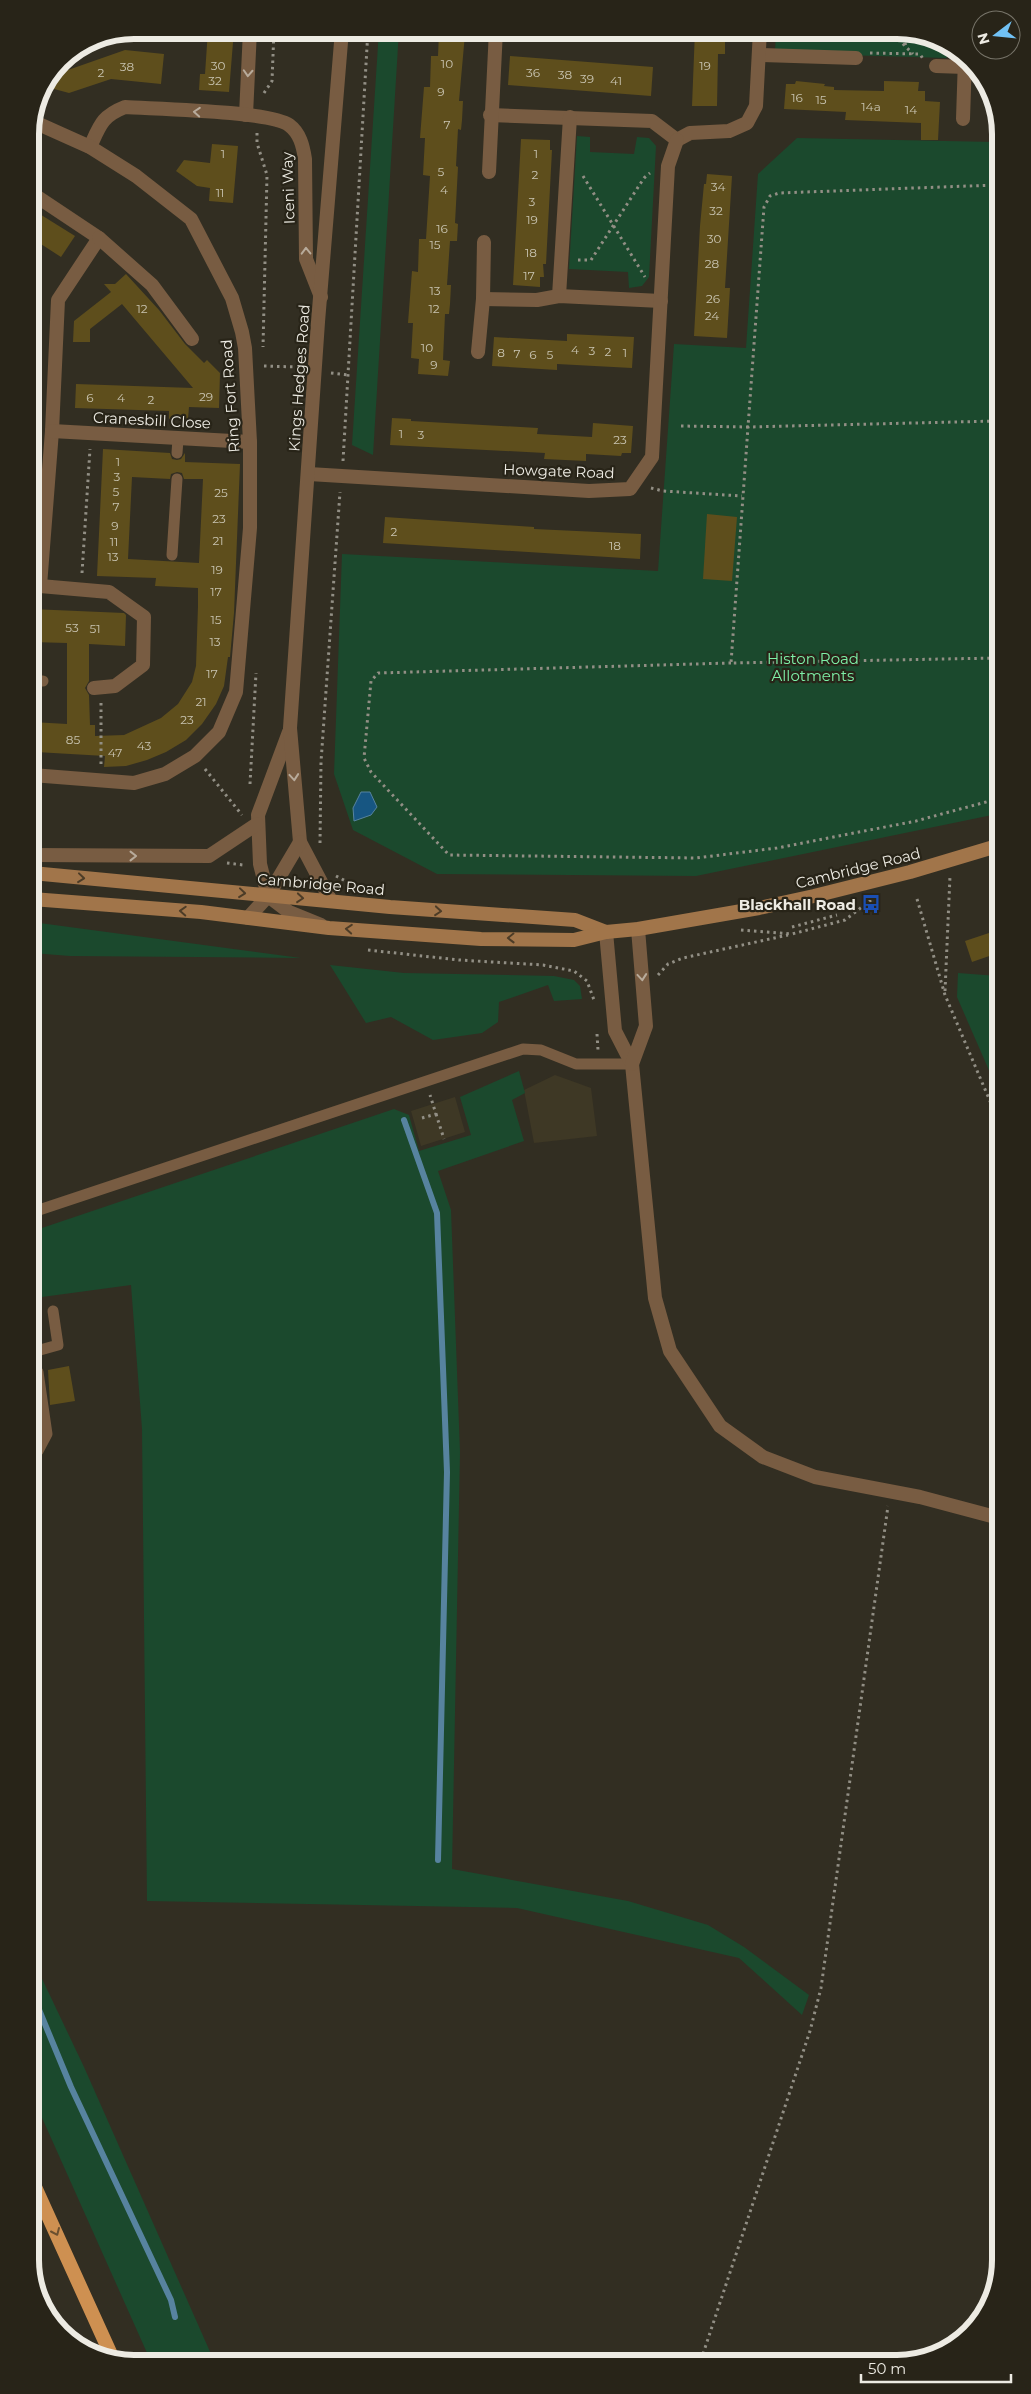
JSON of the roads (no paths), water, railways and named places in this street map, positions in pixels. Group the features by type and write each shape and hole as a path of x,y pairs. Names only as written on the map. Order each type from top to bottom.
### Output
{"highway":[{"path":"39,2196 110,2352"}],"main road":[{"name":"Cambridge Road","path":"39,900 248,918 329,928 481,939 574,940 606,932 638,929 759,908 947,862 992,848"},
{"name":"Cambridge Road","path":"39,874 268,896 575,920 606,932"}],"street":[{"path":"250,39 252,116"},
{"name":"Kings Hedges Road","path":"331,901 300,842 290,728 320,297 341,39"},
{"path":"489,172 490,115 495,39"},
{"path":"490,115 570,116 652,121 677,140 690,133 728,131 747,123 756,106 760,39"},
{"path":"759,55 856,58"},
{"path":"936,66 960,63"},
{"path":"963,119 965,68"},
{"name":"Iceni Way","path":"90,147 102,120 112,112 125,107 252,116 288,124 302,143 306,158 306,259 320,297"},
{"path":"559,296 570,116"},
{"name":"Ring Fort Road","path":"39,776 134,783 165,774 195,756 219,732 236,692 250,528 250,442 245,348 242,332 232,298 191,219 136,176 90,147 40,124"},
{"name":"Howgate Road","path":"309,474 589,491 630,490 652,457 668,166 677,140"},
{"path":"39,198 99,238 152,285 192,339"},
{"path":"39,550 52,431 58,300 99,238"},
{"path":"478,352 483,299 484,242"},
{"path":"483,299 537,300 559,296 661,301"},
{"name":"Cranesbill Close","path":"52,431 250,442"},
{"path":"39,586 82,588 108,592 144,617 143,665 115,686 98,688"},
{"name":"Kings Hedges Road","path":"268,896 260,864 258,815 290,728"},
{"path":"39,855 209,856 257,824"},
{"path":"248,918 268,896 300,842"},
{"path":"268,896 289,912 329,928"},
{"path":"632,1064 646,1026 638,929"},
{"path":"606,932 615,1031 632,1064 655,1298 670,1351 720,1426 762,1457 814,1477 890,1491 992,1516"}],"lane":[{"path":"177,453 178,439"},
{"path":"172,555 177,479"},
{"path":"39,1210 523,1049 541,1050 576,1064 632,1064"},
{"path":"39,1350 58,1345 53,1311"},
{"path":"39,1379 47,1434 39,1449"}],"water":[{"path":"361,792 370,792 377,807 371,815 354,821 353,808"}],"waterway":[{"path":"404,1120 437,1213 447,1472 438,1860"},
{"path":"39,2010 71,2087 171,2300 175,2317"}],"place":[{"name":"Blackhall Road","path":"871,904"}],"park label":[{"name":"Histon Road Allotments","path":"813,666"}]}
